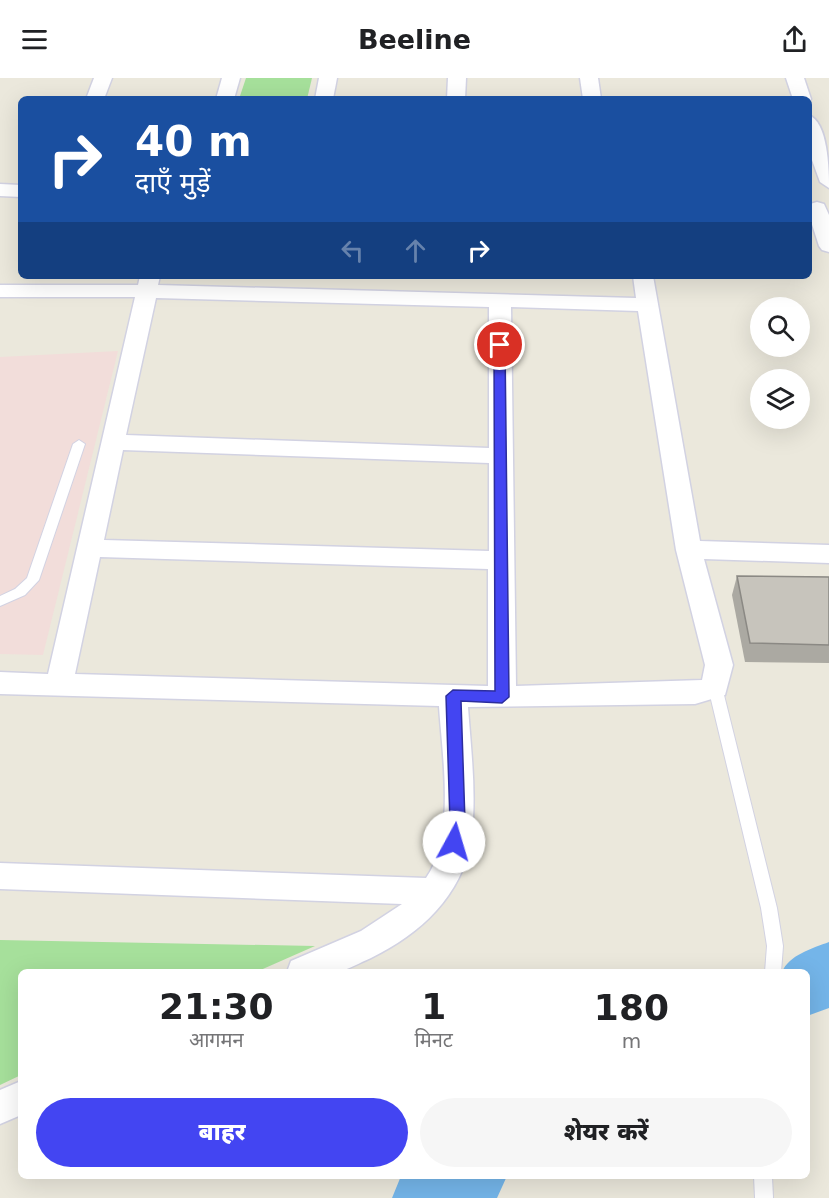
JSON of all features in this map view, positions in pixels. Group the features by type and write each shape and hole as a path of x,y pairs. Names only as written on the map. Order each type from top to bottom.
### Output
{"street":[{"path":"95,96 103,78"},
{"path":"226,96 231,78"},
{"path":"325,96 328,78"},
{"path":"456,96 457,78"},
{"path":"589,78 592,96"},
{"path":"795,78 800,96"},
{"path":"814,128 829,182"},
{"path":"0,190 18,191"},
{"path":"818,208 829,246"},
{"path":"0,683 502,697 695,693 715,687 719,665 689,550 644,279"},
{"path":"0,291 148,284 500,301 648,305"},
{"path":"59,685 148,284"},
{"path":"500,301 502,697"},
{"path":"113,442 501,456"},
{"path":"90,548 502,560"},
{"path":"689,550 829,554"},
{"path":"310,969 383,936 407,919 434,892 451,861 457,822 453,696"},
{"path":"0,876 434,892"},
{"path":"0,1107 18,1099"}],"lane":[{"path":"0,601 20,592 33,580 79,444"},
{"path":"715,687 769,908 775,946 773,969"},
{"path":"763,1179 764,1198"}],"shaded area":[{"path":"118,351 43,655 0,654 0,357"}],"green space":[{"path":"246,78 312,78 308,96 240,96"},
{"path":"0,940 315,946 263,969 18,969 18,1076 0,1085"}],"building":[{"path":"737,576 829,577 829,645 750,643"}],"waterway":[{"path":"810,985 829,971"},
{"path":"428,1198 465,1179"}],"route":[{"path":"454,842 457,822 453,696 502,697 500,345"}]}
